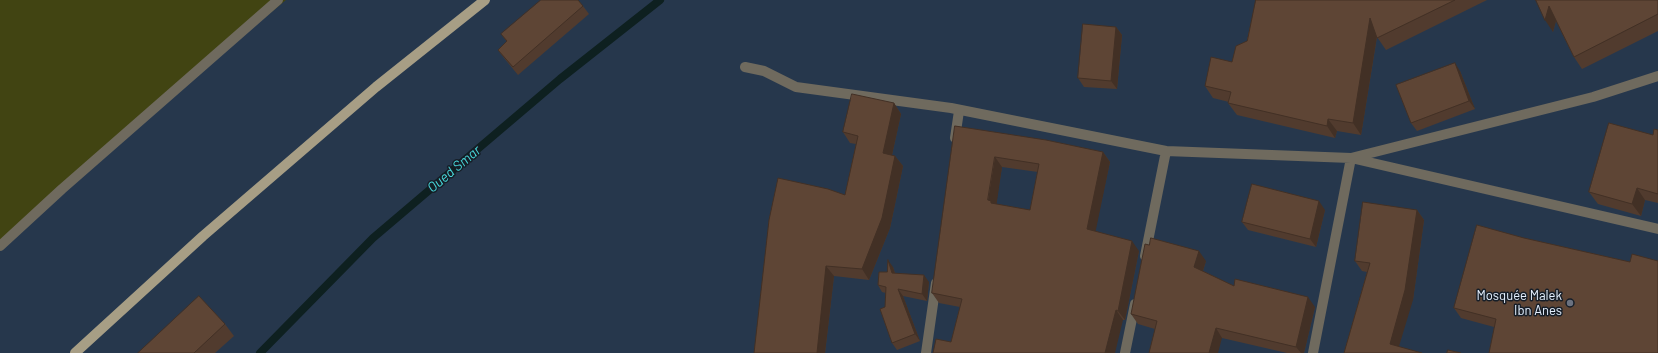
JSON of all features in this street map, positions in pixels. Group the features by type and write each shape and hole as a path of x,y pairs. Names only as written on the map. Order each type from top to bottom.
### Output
{"main road":[{"path":"75,353 203,236 364,97 485,0"}],"street":[{"path":"0,246 62,189 278,0"},
{"path":"745,68 764,70 796,87 951,108 959,111 1099,136 1166,151 1351,158 1658,229"},
{"path":"1351,158 1593,97 1658,76"},
{"path":"954,150 959,111"},
{"path":"1143,267 1166,151"},
{"path":"1314,353 1351,158"},
{"path":"926,353 937,275"},
{"path":"1126,353 1138,291"}],"green space":[{"path":"0,0 286,0 75,174 0,244"}],"building":[{"path":"541,0 578,0 583,6 513,67 498,50 507,41 501,34"},
{"path":"1256,0 1455,0 1377,38 1370,18 1353,123 1328,119 1327,126 1228,103 1231,92 1205,86 1211,57 1232,62 1236,46 1247,41"},
{"path":"1536,0 1658,0 1658,14 1574,57 1549,6 1545,20"},
{"path":"1083,24 1116,27 1111,81 1078,78"},
{"path":"1455,63 1469,101 1411,123 1396,85"},
{"path":"852,94 894,103 883,153 895,156 882,218 862,269 826,266 817,353 754,353 769,220 778,178 828,189 845,195 858,136 843,132"},
{"path":"1609,123 1653,135 1654,129 1658,130 1658,194 1637,188 1632,204 1589,192"},
{"path":"955,126 1046,140 1103,152 1087,229 1132,241 1118,311 1116,310 1105,353 933,353 936,339 951,342 962,299 932,293","holes":["995,157 1039,164 1030,210 991,203 991,201 988,200"]},
{"path":"1252,184 1319,201 1310,239 1242,222"},
{"path":"1363,202 1417,210 1405,290 1390,344 1422,353 1344,353 1370,263 1355,261"},
{"path":"1477,225 1524,238 1630,262 1632,254 1658,261 1658,353 1489,353 1496,319 1454,308"},
{"path":"1151,238 1199,251 1194,267 1234,286 1235,279 1308,297 1296,347 1216,328 1209,353 1149,353 1157,321 1131,314 1145,244 1149,245"},
{"path":"888,260 892,273 924,275 922,294 898,289 915,334 892,343 880,309 885,307 886,287 878,285 879,272 887,272"},
{"path":"199,296 225,324 194,353 138,353"},
{"path":"1448,350 1461,353 1447,353"}],"waterway":[{"name":"Oued Smar","path":"260,353 373,238 560,79 660,0"}],"place":[{"name":"Mosquée Malek Ibn Anes","path":"1570,303"}]}
